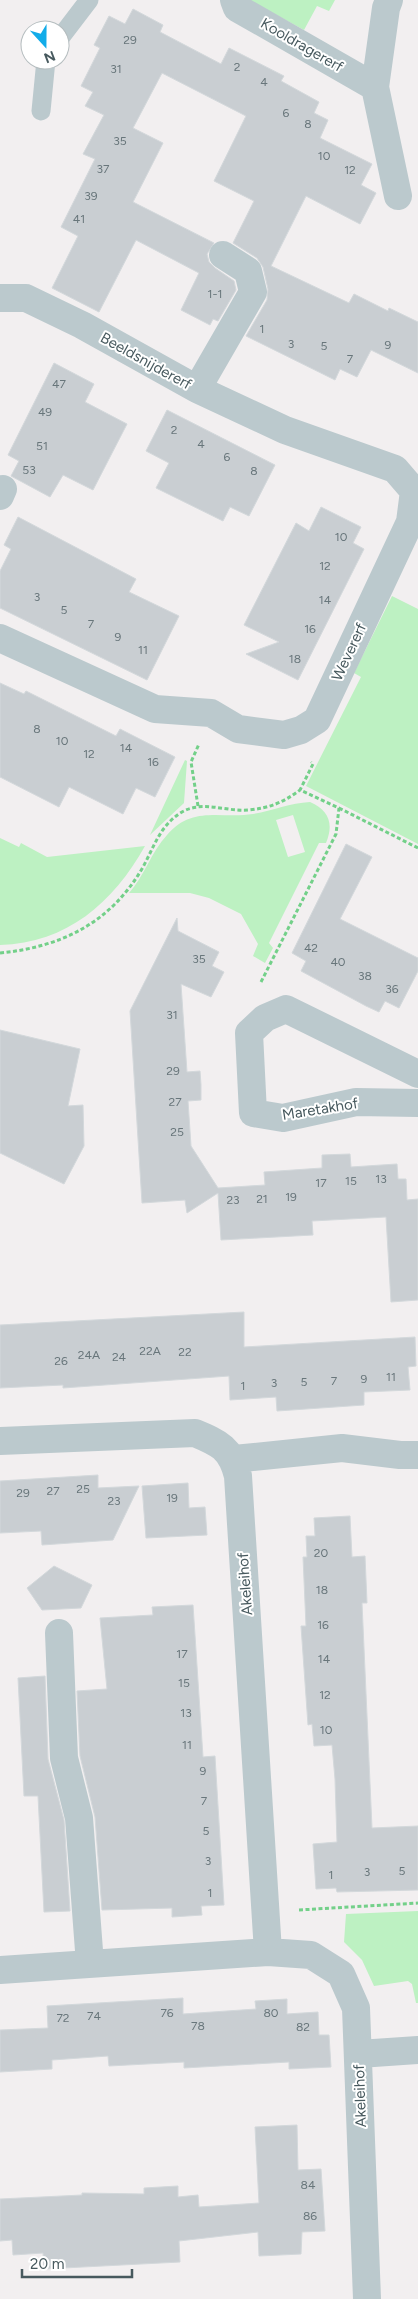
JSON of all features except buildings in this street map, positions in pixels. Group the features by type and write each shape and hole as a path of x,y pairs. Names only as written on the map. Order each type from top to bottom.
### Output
{"street":[{"name":"Kooldragererf","path":"234,0 237,8 375,87"},
{"path":"389,0 386,8 375,87 398,196"},
{"name":"Beeldsnijdererf","path":"0,298 26,298 82,325 197,390 253,292 248,271 223,255"},
{"name":"Wevererf","path":"0,638 155,709 211,713 238,729 284,735 302,730 317,720 410,522 414,491 395,469 284,430 197,390"},
{"name":"Maretakhof","path":"418,1074 286,1009 265,1018 249,1034 253,1113 283,1118 356,1102 418,1103"},
{"path":"0,1441 195,1433 219,1443 234,1459 342,1448 400,1455 418,1455"},
{"name":"Akeleihof","path":"234,1459 238,1476 268,1952"},
{"path":"59,1634 64,1758 79,1818 90,1964"},
{"name":"Akeleihof","path":"0,1970 268,1952 311,1955 341,1974 356,2008 367,2299"},
{"path":"359,2054 418,2050"}],"lane":[{"path":"70,25 89,0"},
{"path":"41,112 45,70"}],"path":[{"path":"198,806 192,762 211,713"},
{"path":"0,953 32,950 79,932 117,904 142,867 158,835 181,813 198,806 248,810 283,803 300,790 312,764 287,747 284,735"},
{"path":"300,790 418,848"},
{"path":"265,1018 253,998 336,834 339,808"},
{"path":"266,1912 418,1903"}],"green space":[{"path":"249,0 335,0 329,11 317,6 304,30"},
{"path":"392,596 418,609 418,844 306,786 361,677 354,673"},
{"path":"185,760 187,761 184,803 150,835"},
{"path":"310,802 326,813 330,830 326,843 319,843 269,943 273,948 265,963 253,956 258,944 241,914 209,898 190,893 129,893 139,880 161,842 186,820 207,815 253,814","holes":["293,815 305,852 288,857 276,820"]},
{"path":"0,838 19,847 21,843 47,857 145,846 118,885 103,902 86,916 67,928 46,937 24,943 0,945"},
{"path":"418,1911 418,2003 416,2003 412,1984 408,1981 374,1986 362,1960 344,1942 346,1914"}]}
